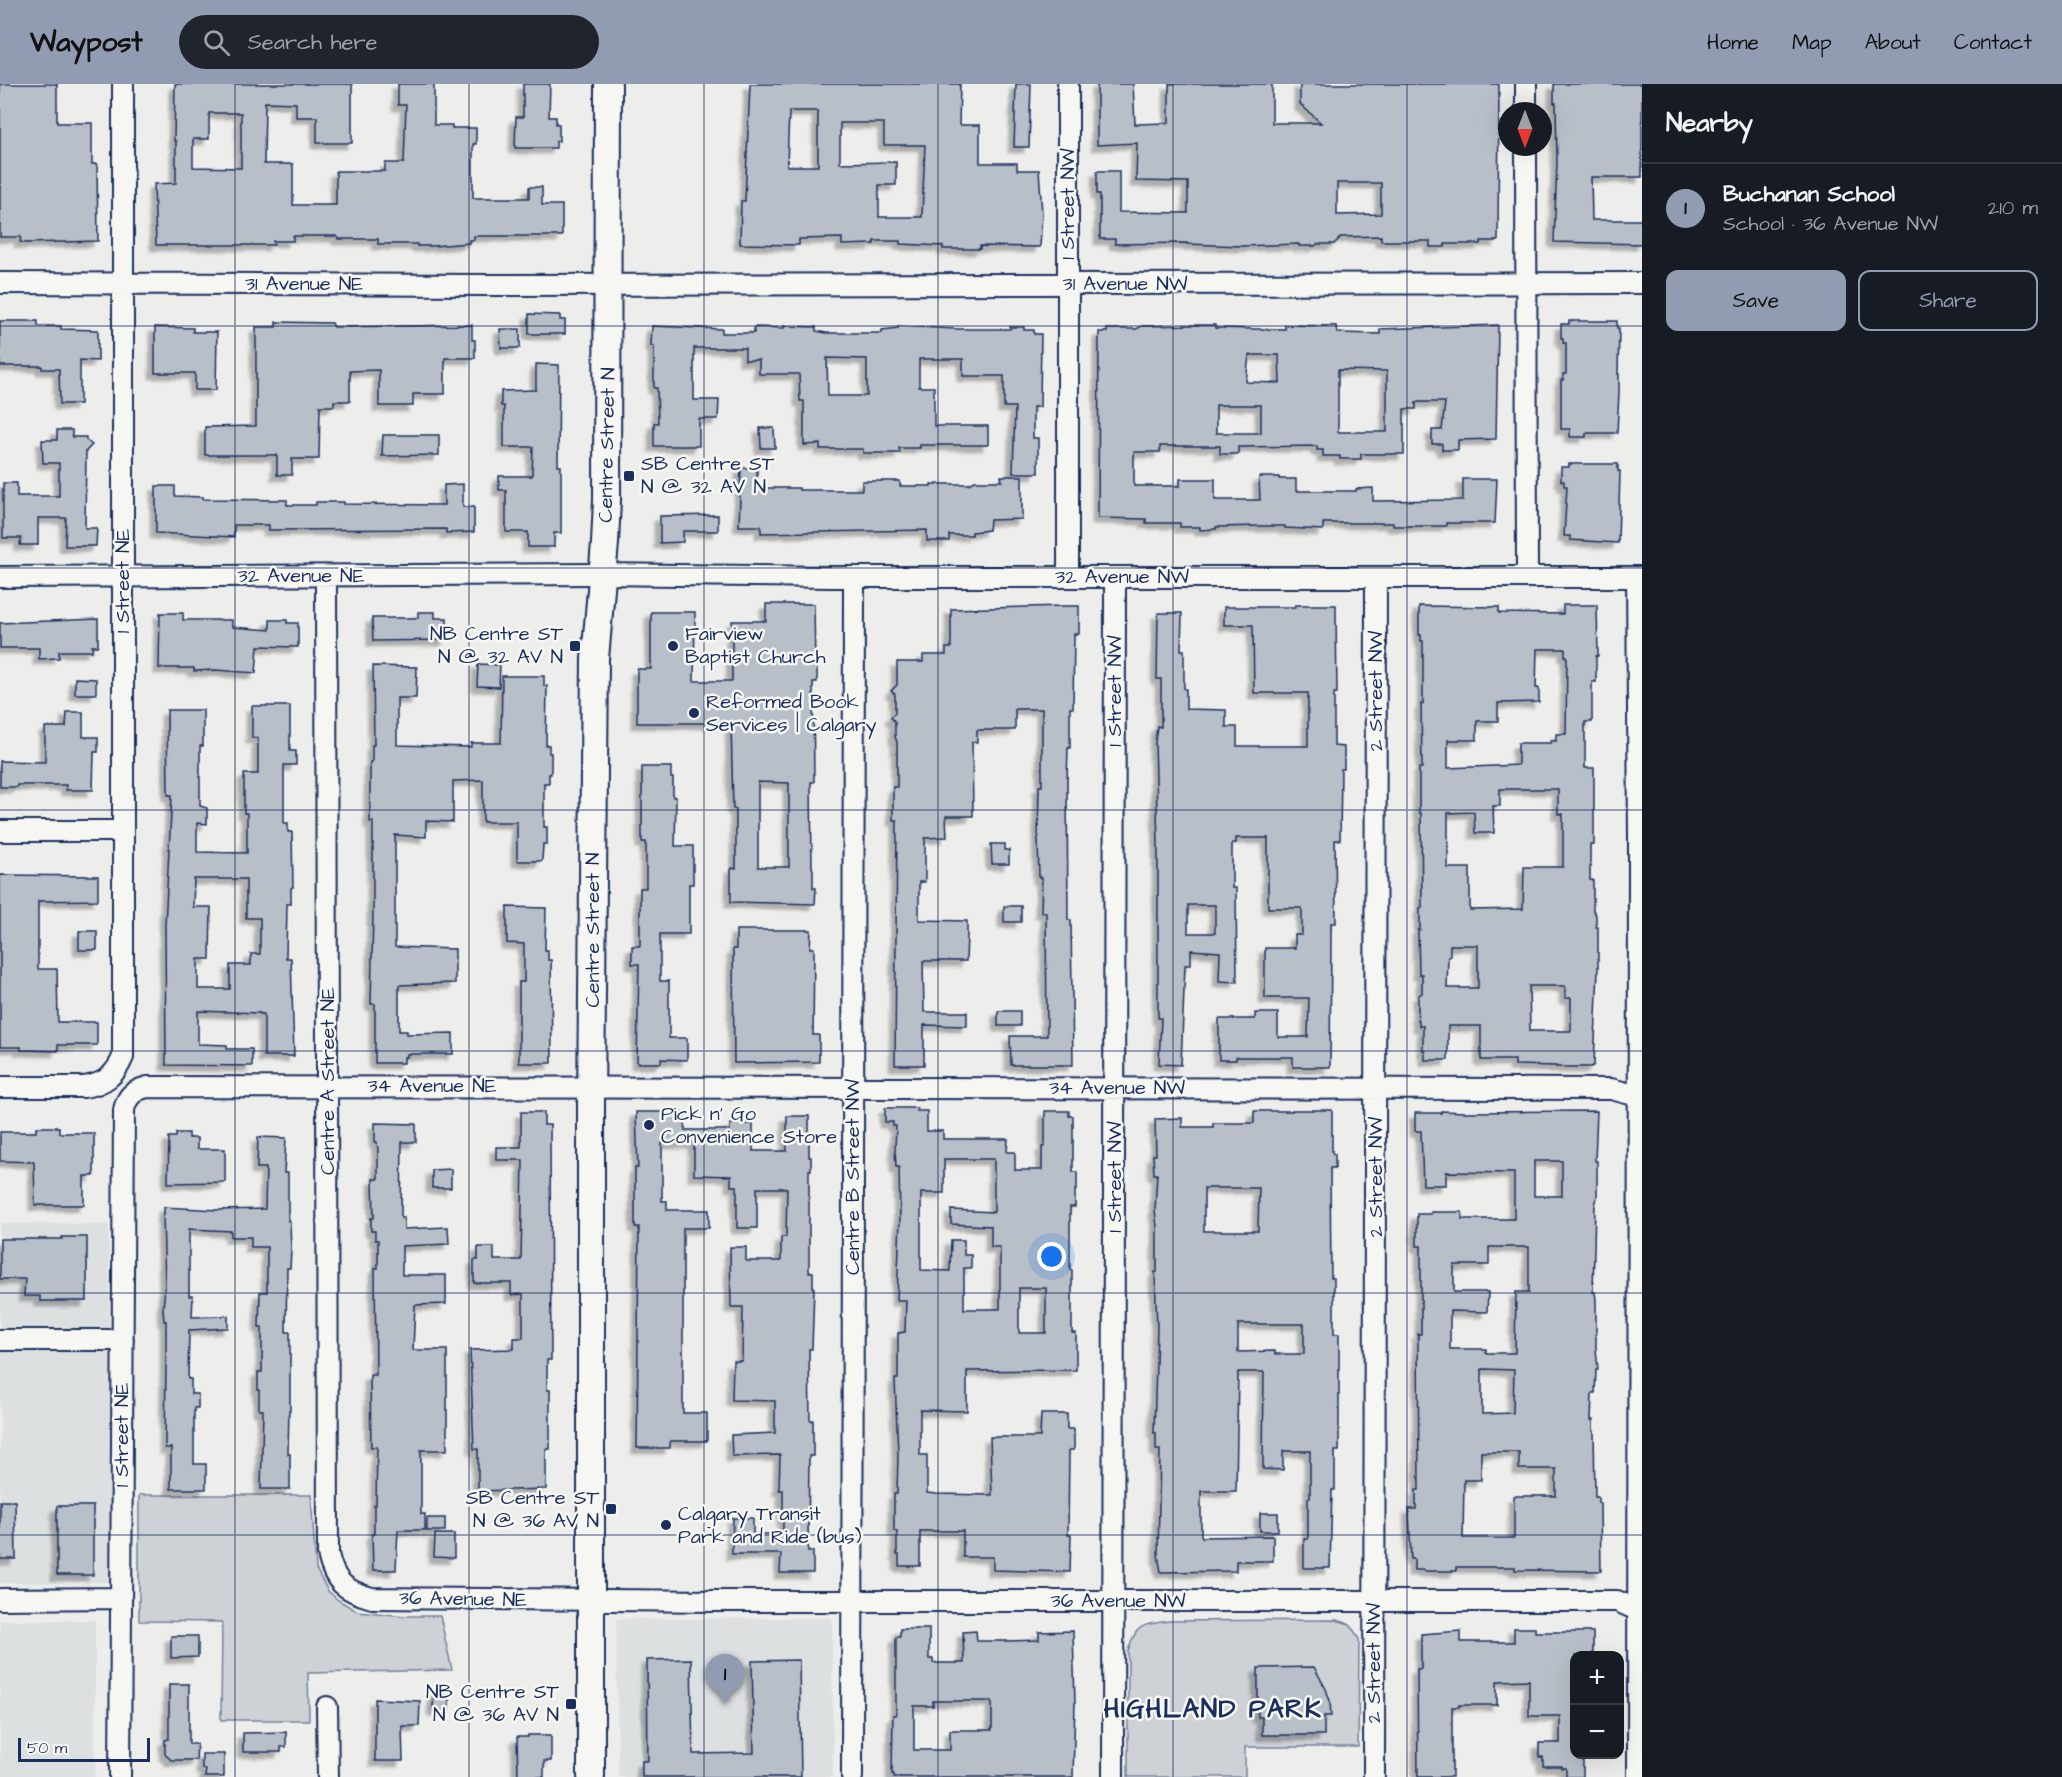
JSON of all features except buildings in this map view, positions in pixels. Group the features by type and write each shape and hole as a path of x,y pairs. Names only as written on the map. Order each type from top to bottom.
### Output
{"main road":[{"name":"Centre Street N","path":"591,1777 591,1087 595,659 607,500 608,84"}],"street":[{"name":"1 Street NE","path":"0,1087 97,1085 112,1075 119,1067 123,1057 123,84"},
{"name":"1 Street NW","path":"1068,84 1068,577"},
{"path":"1526,84 1526,102"},
{"path":"1526,156 1527,577"},
{"name":"31 Avenue NE","path":"0,283 608,284"},
{"name":"31 Avenue NW","path":"608,284 1642,284"},
{"name":"32 Avenue NE","path":"0,577 602,574"},
{"name":"32 Avenue NW","path":"602,574 854,577 1639,577"},
{"name":"Centre A Street NE","path":"326,576 328,1554 331,1568 339,1582"},
{"name":"Centre B Street NW","path":"852,1777 854,577"},
{"name":"1 Street NW","path":"1113,1777 1115,1601 1114,577"},
{"path":"1638,1777 1641,1361 1639,577"},
{"name":"2 Street NW","path":"1374,1777 1376,578"},
{"path":"0,831 123,831"},
{"name":"34 Avenue NE","path":"130,1094 147,1087 591,1087"},
{"name":"34 Avenue NW","path":"591,1087 1611,1089 1640,1096"},
{"name":"1 Street NE","path":"120,1777 124,1110 130,1094"},
{"path":"0,1340 123,1340"},
{"name":"36 Avenue NE","path":"339,1582 354,1593 372,1598 591,1600"},
{"path":"0,1599 121,1598"},
{"name":"36 Avenue NW","path":"591,1600 1617,1601 1640,1611"},
{"path":"327,1707 327,1777"}],"shaded area":[{"path":"0,1223 109,1224 111,1582 0,1583"},
{"path":"139,1495 311,1495 316,1569 328,1591 357,1611 405,1616 440,1616 452,1670 308,1673 309,1720 221,1720 222,1622 139,1621"},
{"path":"832,1618 833,1777 618,1777 616,1619"},
{"path":"0,1620 95,1620 95,1777 0,1777"},
{"path":"1336,1620 1350,1624 1359,1639 1358,1747 1245,1747 1245,1777 1128,1777 1128,1651 1138,1630 1153,1623 1169,1621"}],"place":[{"name":"SB Centre ST N @ 32 AV N","path":"629,476"},
{"name":"NB Centre ST N @ 32 AV N","path":"575,646"},
{"name":"Fairview Baptist Church","path":"673,646"},
{"name":"Reformed Book Services | Calgary","path":"694,713"},
{"name":"Pick n' Go Convenience Store","path":"649,1125"},
{"name":"SB Centre ST N @ 36 AV N","path":"611,1509"},
{"name":"Calgary Transit Park and Ride (bus)","path":"666,1525"},
{"name":"NB Centre ST N @ 36 AV N","path":"571,1704"},
{"name":"Buchanan School","path":"725,1704"}],"district":[{"name":"HIGHLAND PARK","path":"1213,1709"}]}
